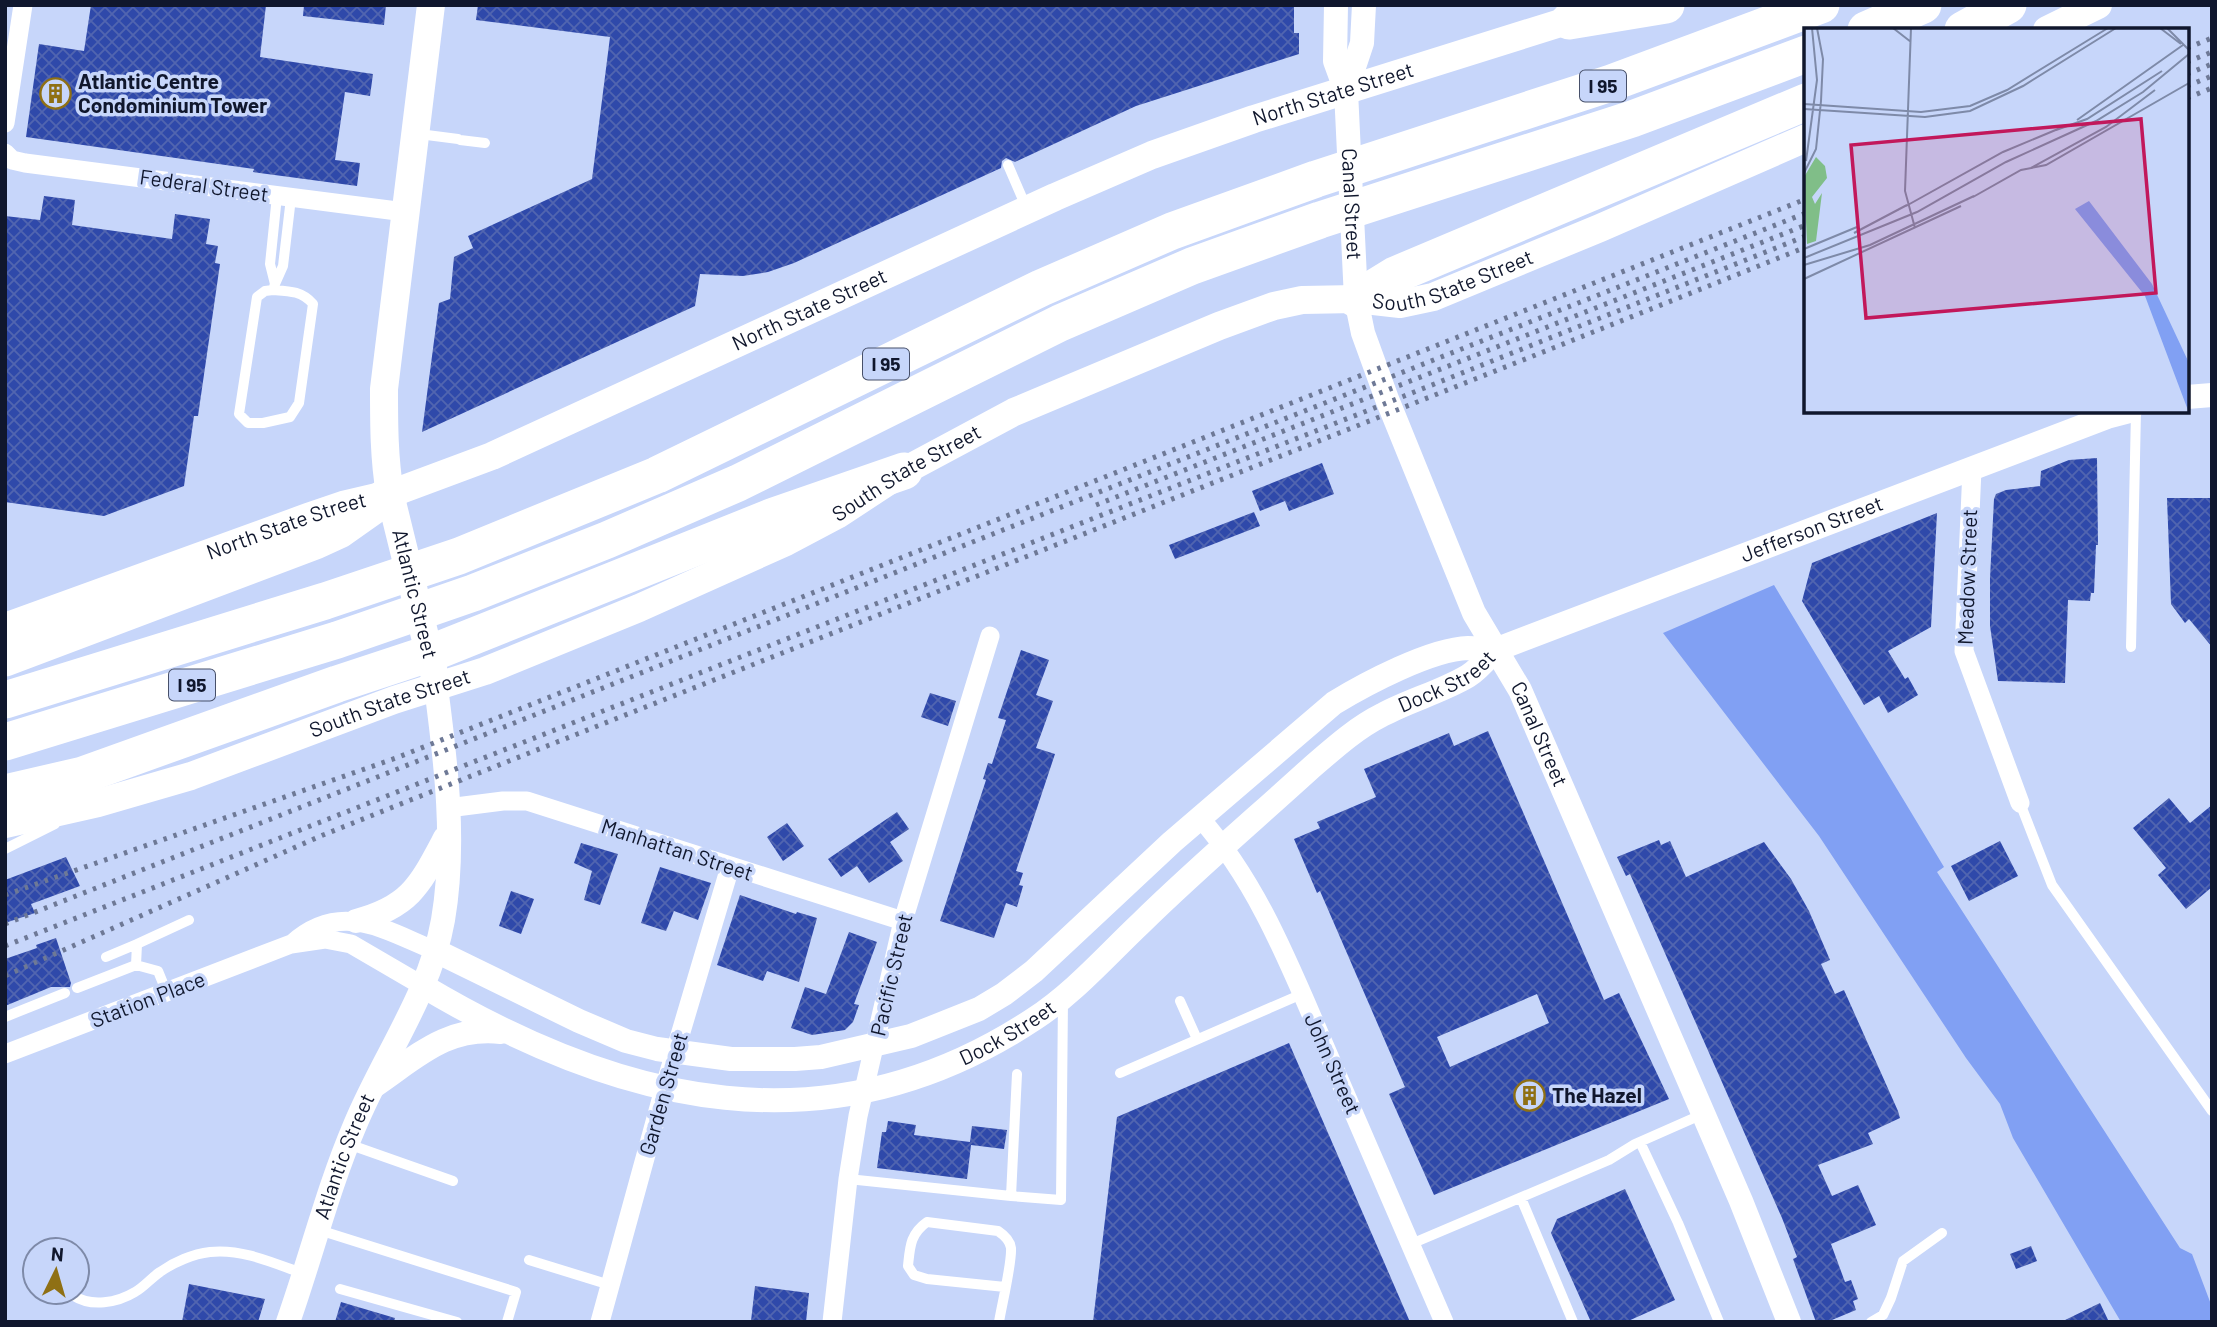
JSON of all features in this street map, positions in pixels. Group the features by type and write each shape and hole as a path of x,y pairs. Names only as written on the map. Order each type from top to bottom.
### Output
{"highway":[{"path":"1569,21 1666,5"},
{"name":"I 95","path":"5,700 459,556 591,503 721,445 1106,258 1316,179 1645,72 1821,5"},
{"path":"1871,28 1923,5"},
{"path":"1967,28 2008,5"},
{"name":"I 95","path":"5,742 378,626 473,593 607,540 738,482 1125,293 1320,220 1632,119 1804,55"},
{"path":"1356,299 1395,275 1804,103"},
{"path":"5,793 83,775 482,635 774,516 904,471"},
{"path":"6,647 315,541 339,530 390,494"}],"main road":[{"name":"Atlantic Street","path":"430,5 384,389 385,464 390,494 433,662 436,687"},
{"name":"North State Street","path":"390,494 518,445 1153,155 1254,119 1618,5"},
{"path":"2051,28 2098,5"},
{"name":"South State Street","path":"5,824 98,803 191,776 503,663 718,574 837,515 904,471 1023,407 1250,314 1302,300 1356,299 1400,304 1433,297 1517,264 1804,139"}],"street":[{"path":"5,123 23,5"},
{"path":"1336,5 1335,61 1346,91"},
{"path":"1346,91 1362,43 1364,5"},
{"name":"Canal Street","path":"1346,91 1356,299 1363,333 1387,399 1475,613 1520,690 1757,1239 1789,1322"},
{"name":"Federal Street","path":"5,153 12,160 24,163 405,212"},
{"path":"2189,397 2212,395"},
{"name":"Jefferson Street","path":"1495,650 2122,413"},
{"name":"Meadow Street","path":"1972,469 1964,651 2020,803"},
{"name":"Pacific Street","path":"832,1322 848,1179 864,1093 903,921 990,636"},
{"name":"Dock Street","path":"436,951 603,1032 626,1041 675,1052 731,1059 777,1060 821,1057 876,1045 948,1023 1004,994 1034,971 1200,818 1314,718 1352,692 1446,651 1467,648 1495,650"},
{"name":"Dock Street","path":"423,986 509,1033 585,1064 664,1089 701,1096 748,1100 824,1098 864,1093 929,1072 977,1052 1035,1018 1103,962 1224,845 1327,754 1368,723 1409,701 1469,675 1495,650"},
{"name":"Atlantic Street","path":"288,1322 348,1144 371,1088 423,986 436,951 444,917 449,819 436,687"},
{"name":"Manhattan Street","path":"449,819 503,801 527,802 903,921"},
{"name":"John Street","path":"1200,818 1224,845 1257,898 1444,1322"},
{"path":"356,921 379,915 408,897 422,878 449,819"},
{"name":"Garden Street","path":"600,1322 664,1089 730,867"},
{"name":"Station Place","path":"291,944 321,923 337,920 356,921 380,928 436,951"},
{"name":"Station Place","path":"5,1055 291,944 325,939 351,944 423,986"},
{"path":"371,1088 419,1055 453,1036 481,1030 509,1033"}],"lane":[{"path":"415,133 485,143"},
{"path":"1008,164 1028,210"},
{"path":"274,287 306,296 313,304 299,403 290,417 263,423 248,423 239,414 257,297 274,287 283,265 284,197"},
{"path":"2131,647 2136,413"},
{"path":"5,849 98,803"},
{"path":"2020,803 2052,885 2212,1111"},
{"path":"106,957 189,920"},
{"path":"136,965 137,944"},
{"path":"77,988 136,965 158,971 167,994"},
{"path":"5,1017 65,993"},
{"path":"1120,1073 1302,995"},
{"path":"848,1179 1061,1200 1063,996"},
{"path":"1180,1001 1197,1039"},
{"path":"1011,1196 1017,1074"},
{"path":"1411,1244 1609,1160 1640,1142 1703,1114"},
{"path":"1640,1142 1720,1322"},
{"path":"348,1144 453,1181"},
{"path":"1521,1198 1573,1322"},
{"path":"999,1322 1005,1287 1011,1248 1007,1238 998,1231 927,1222 918,1228 912,1238 908,1266 914,1275 928,1279 1005,1287"},
{"path":"319,1230 516,1292 507,1322"},
{"path":"1871,1322 1883,1315 1903,1261 1942,1233"},
{"path":"91,1303 107,1303 134,1293 160,1271 209,1252 239,1254 305,1274"},
{"path":"529,1260 610,1285"},
{"path":"340,1289 457,1322"}],"water":[{"path":"1774,585 1944,867 1937,872 2180,1248 2192,1254 2212,1307 2212,1322 2121,1322 2013,1138 2000,1104 1966,1058 1819,836 1663,633"}],"building":[{"path":"91,5 266,5 260,57 373,74 370,96 345,92 335,160 360,163 357,186 26,137 39,44 84,51"},
{"path":"304,5 386,5 384,25 303,16"},
{"path":"478,5 1294,5 1294,33 1299,33 1299,54 1136,106 1015,162 1006,158 1002,161 1001,168 794,263 768,272 743,276 700,274 695,306 422,432 439,303 450,299 454,257 473,248 468,236 592,179 610,37 476,20"},
{"path":"44,196 75,200 72,225 172,239 175,214 210,219 206,244 218,246 215,263 220,264 198,416 194,416 184,486 104,516 5,502 5,216 40,220"},
{"path":"2097,458 2098,545 2094,593 2091,593 2090,601 2068,600 2065,683 1998,681 1990,626 1990,578 1996,494 2006,490 2040,486 2041,471 2069,460"},
{"path":"1322,463 1334,494 1289,511 1285,501 1260,511 1252,491"},
{"path":"2167,498 2212,498 2212,647 2189,619 2185,623 2171,604"},
{"path":"1254,512 1260,526 1175,559 1169,545"},
{"path":"1937,513 1931,627 1888,651 1918,695 1888,713 1879,696 1864,705 1802,601 1812,563"},
{"path":"1021,650 1049,660 1036,695 1053,701 1036,748 1055,754 1016,871 1023,873 1019,885 1023,886 1017,907 1006,903 994,938 940,921 986,780 983,779 988,763 992,764 1006,720 998,718"},
{"path":"930,693 956,701 948,726 921,717"},
{"path":"1488,731 1604,1000 1619,993 1669,1099 1434,1195 1389,1094 1405,1087 1320,891 1317,893 1294,839 1320,828 1317,822 1376,797 1364,769 1449,733 1454,746","holes":["1537,994 1549,1023 1450,1067 1437,1037"]},
{"path":"2169,798 2190,823 2212,805 2212,887 2186,909 2158,875 2166,868 2133,828"},
{"path":"897,812 909,829 890,842 903,861 869,883 857,866 841,877 828,859"},
{"path":"787,823 804,846 783,861 767,837"},
{"path":"1659,840 1661,845 1670,841 1686,877 1764,842 1791,879 1809,911 1830,960 1821,964 1835,994 1844,990 1898,1111 1900,1118 1868,1133 1873,1144 1818,1165 1832,1196 1858,1185 1876,1225 1831,1244 1845,1282 1851,1280 1858,1299 1853,1301 1856,1310 1827,1322 1816,1322 1793,1259 1797,1257 1782,1218 1630,874 1626,876 1617,857"},
{"path":"2000,841 2018,876 1969,901 1951,866"},
{"path":"581,843 618,854 600,905 584,900 592,871 574,863"},
{"path":"66,857 80,886 31,904 35,913 5,923 5,880"},
{"path":"660,867 711,883 698,920 674,911 666,931 641,923"},
{"path":"511,891 534,899 521,934 499,926"},
{"path":"740,895 796,914 797,912 817,918 799,982 767,971 763,981 717,965"},
{"path":"849,932 877,942 854,1004 859,1005 853,1022 845,1030 812,1035 791,1028 805,987 826,994"},
{"path":"56,938 70,987 51,987 5,1006 5,959"},
{"path":"1289,1043 1410,1322 1093,1322 1117,1117"},
{"path":"888,1121 916,1125 914,1135 970,1142 972,1126 1007,1130 1004,1149 971,1145 967,1179 877,1168 882,1132 886,1132"},
{"path":"1625,1189 1675,1300 1626,1322 1591,1322 1551,1233 1557,1219"},
{"path":"2031,1246 2037,1261 2016,1269 2010,1254"},
{"path":"189,1284 265,1299 258,1322 182,1322"},
{"path":"755,1286 809,1293 806,1322 751,1321"},
{"path":"341,1302 395,1318 394,1322 335,1322"},
{"path":"2100,1303 2109,1322 2061,1322"}],"railway":[{"path":"2189,47 2212,38"},
{"path":"2189,61 2212,52"},
{"path":"2189,73 2212,64"},
{"path":"2189,85 2212,76"},
{"path":"2189,97 2212,88"},
{"path":"5,895 396,758 1804,200"},
{"path":"5,924 1804,214"},
{"path":"1096,505 1804,226"},
{"path":"5,946 1804,237"},
{"path":"5,976 323,835 1804,248"}],"place":[{"name":"Atlantic Centre Condominium Tower","path":"55,94"},
{"name":"The Hazel","path":"1529,1096"}]}
